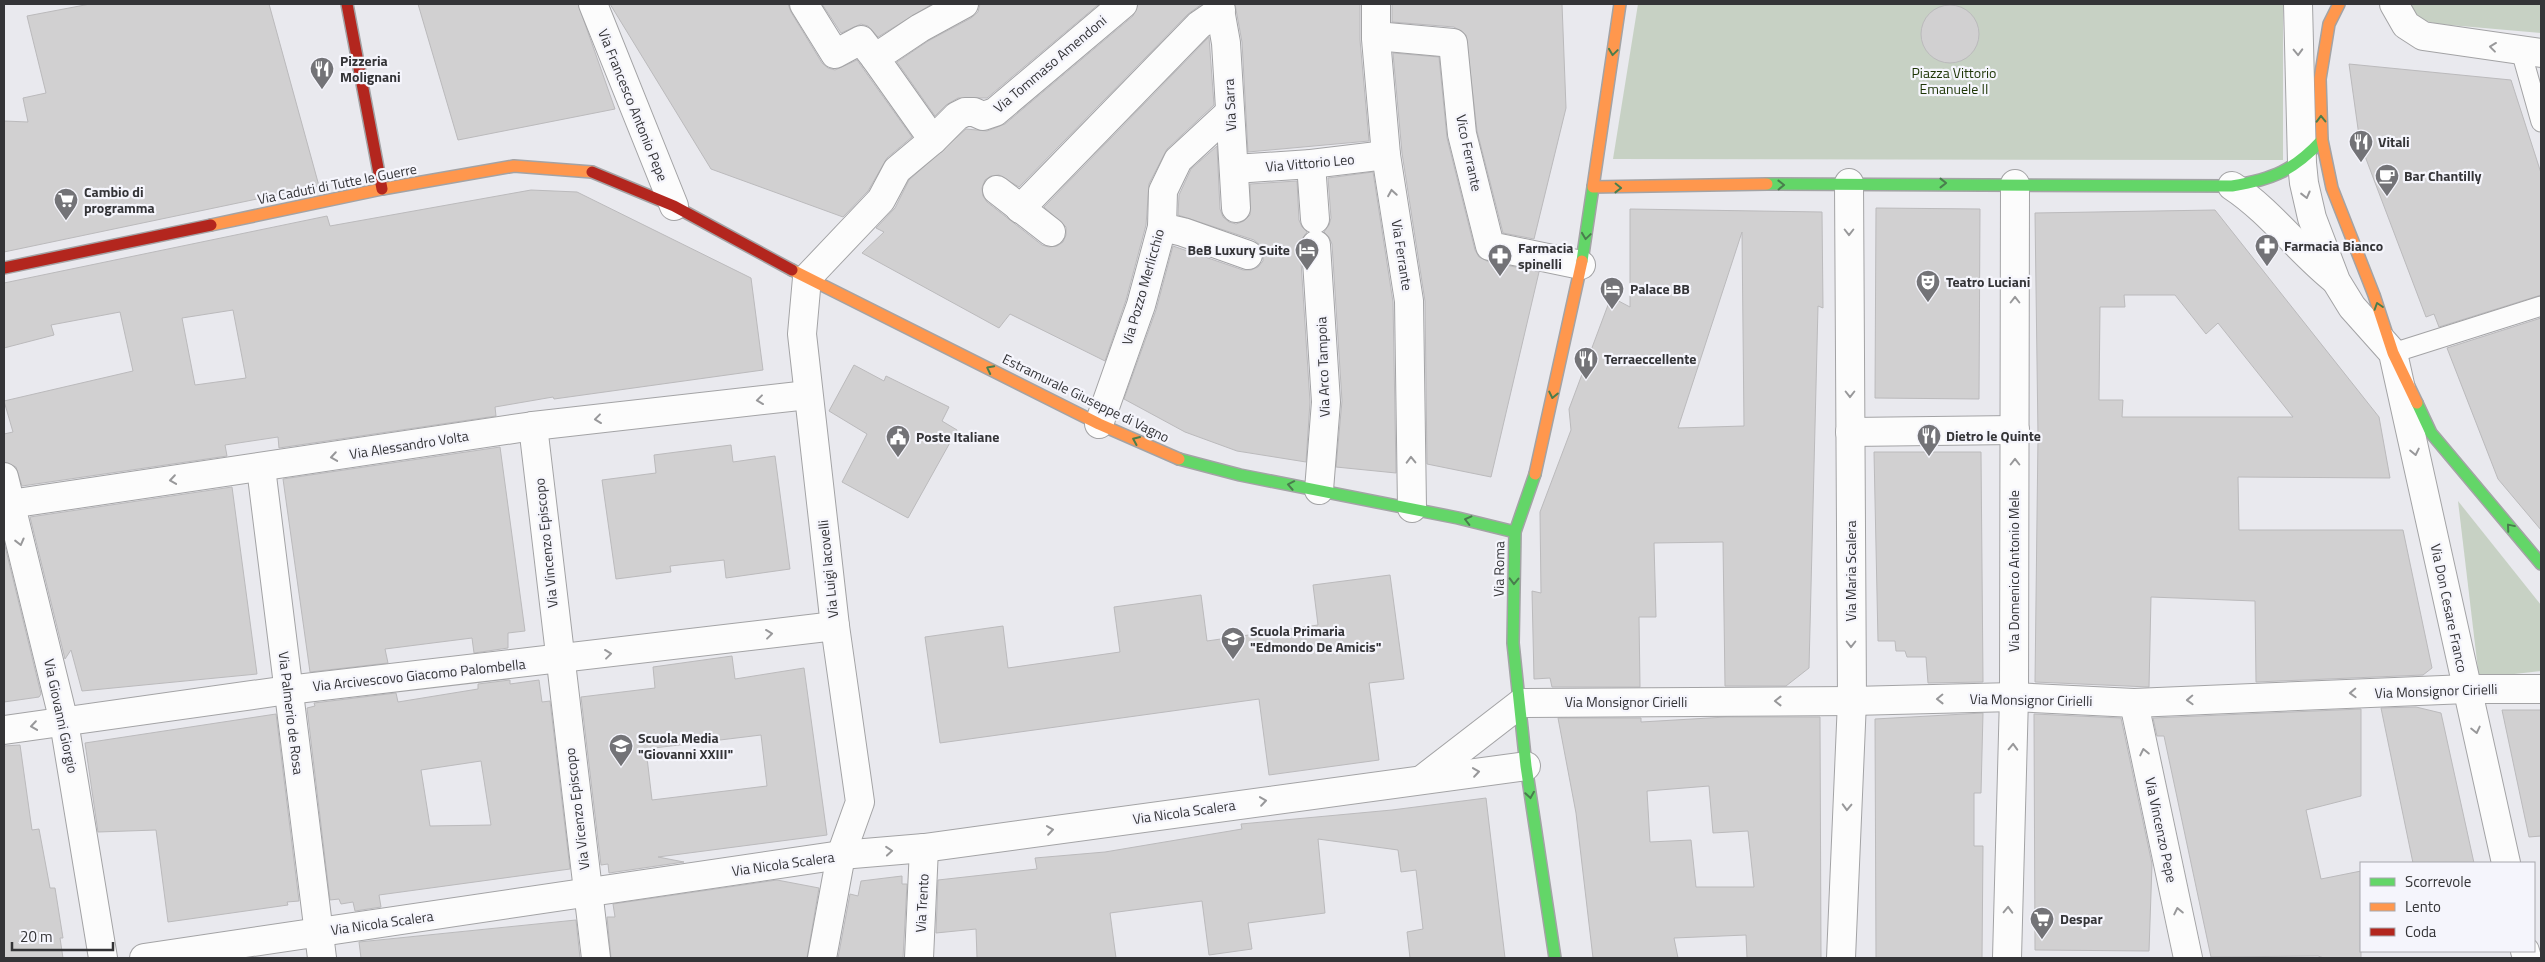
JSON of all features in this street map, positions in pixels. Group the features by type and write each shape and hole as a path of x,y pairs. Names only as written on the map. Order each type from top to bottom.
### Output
{"street":[{"path":"347,4 382,189"},
{"name":"Via Francesco Antonio Pepe","path":"593,4 674,206"},
{"path":"804,4 835,54 861,40 933,140"},
{"path":"875,58 920,28 929,12 964,4"},
{"name":"Via Tommaso Amendoni","path":"807,278 881,200 898,170 933,140 956,116 965,112 974,112 983,116 995,112 1123,4"},
{"name":"Via Ferrante","path":"1376,4 1376,36 1386,155 1409,301 1412,508"},
{"name":"Via Roma","path":"1555,958 1526,766 1513,643 1515,532 1534,480 1581,265 1620,4"},
{"path":"2298,4 2302,163 2304,184 2312,218 2336,281 2352,307 2393,353"},
{"path":"2339,4 2329,24 2320,79 2322,140 2332,188 2374,295 2393,353 2432,433 2541,564"},
{"path":"2394,4 2406,25 2423,36 2531,52"},
{"path":"1020,209 1199,25 1220,7"},
{"name":"Via Sarra","path":"1220,7 1226,43 1236,208"},
{"name":"Vico Ferrante","path":"1376,36 1453,44 1462,134 1490,246 1581,265"},
{"name":"Via Pozzo Merlicchio","path":"1099,424 1141,305 1162,228 1163,191 1178,160 1230,112"},
{"path":"1593,187 1849,183 2232,186 2284,174 2302,163 2322,140"},
{"name":"Via Vittorio Leo","path":"1234,169 1311,164 1386,155"},
{"name":"Via Arco Tampoia","path":"1311,164 1326,402 1320,490"},
{"name":"Via Caduti di Tutte le Guerre","path":"4,268 382,189 514,166 595,172 674,206"},
{"name":"Via Maria Scalera","path":"1841,958 1852,701 1849,183"},
{"name":"Via Domenico Antonio Mele","path":"2007,958 2014,697 2015,184"},
{"path":"2232,186 2248,196 2311,261 2336,281"},
{"path":"996,190 1051,232"},
{"name":"Estramurale Giuseppe di Vagno","path":"674,206 807,278 1099,424 1181,460 1240,475 1412,508 1515,532"},
{"path":"1162,228 1183,232 1248,255"},
{"name":"Via Luigi Iacovelli","path":"807,278 802,334 808,395 835,626 860,802 841,855 822,958"},
{"name":"Via Don Cesare Franco","path":"2393,353 2506,862"},
{"name":"Via Alessandro Volta","path":"10,504 533,426 808,395"},
{"name":"Via Vincenzo Episcopo","path":"533,426 560,659"},
{"path":"1850,432 2015,430"},
{"name":"Via Palmerio de Rosa","path":"261,468 320,945"},
{"name":"Via Giovanni Giorgio","path":"4,477 64,722 103,958"},
{"name":"Via Arcivescovo Giacomo Palombella","path":"4,730 288,690 835,626"},
{"name":"Via Vicenzo Episcopo","path":"560,659 596,958"},
{"name":"Via Monsignor Cirielli","path":"1520,703 1852,701 2014,697 2134,703 2467,688 2541,689"},
{"path":"1423,780 1520,703"},
{"name":"Via Vincenzo Pepe","path":"2134,703 2188,958"},
{"name":"Via Nicola Scalera","path":"144,958 320,945 587,893 841,855 924,848 1526,766"},
{"name":"Via Trento","path":"919,958 924,848"}],"lane":[{"path":"2531,52 2541,122"},
{"path":"2393,353 2541,306"}],"green space":[{"name":"Piazza Vittorio Emanuele II","path":"1638,4 2283,4 2283,160 1613,159"},
{"path":"2405,4 2541,4 2541,33 2438,24 2418,19"},
{"path":"2458,501 2541,605 2541,671 2479,678"}],"building":[{"path":"90,4 269,4 319,186 4,252 4,121 28,122 23,98 46,93 27,16"},
{"path":"418,4 578,4 615,109 458,140"},
{"path":"610,4 788,4 822,63 828,68 835,70 857,60 912,137 887,158 868,191 843,217 711,169"},
{"path":"822,4 932,4 878,37 868,26 861,24 841,33"},
{"path":"980,4 1099,4 987,98 958,98 946,105 935,116 897,62 928,41 971,18 978,12"},
{"path":"1138,4 1202,4 1188,14 1019,187 999,175 991,176 985,180 982,188 983,196 987,202 1042,245 1049,247 1057,246 1063,242 1066,235 1066,227 1044,207 1209,37 1214,105 1167,149 1149,184 1146,225 1126,300 1105,361 1010,314 999,328 862,253 884,232 876,228 895,208 909,180 966,129 987,131 1005,124 1133,16"},
{"path":"1235,4 1360,4 1360,40 1369,141 1248,152 1242,42"},
{"path":"1392,4 1562,4 1566,108 1534,239 1503,233 1477,131 1466,35 1454,27 1392,22"},
{"path":"1944,5 1956,5 1971,13 1979,28 1979,40 1971,55 1956,63 1944,63 1929,55 1921,40 1921,28 1929,13"},
{"path":"1393,53 1439,57 1447,138 1475,250 1479,257 1487,261 1539,272 1491,477 1427,464 1425,301 1402,153"},
{"path":"2349,64 2511,80 2541,173 2541,295 2439,327 2434,314 2426,317 2360,143"},
{"path":"1217,146 1220,209 1223,217 1229,222 1236,224 1244,221 1250,215 1250,184 1297,181 1299,220 1307,232 1300,246 1310,402 1306,462 1237,451 1185,432 1124,399 1156,310 1173,246 1243,270 1251,270 1258,267 1263,261 1263,252 1260,245 1254,240 1178,215 1179,195 1191,169"},
{"path":"1373,172 1393,302 1396,473 1336,467 1342,401 1332,244 1324,232 1331,218 1328,178"},
{"path":"531,190 577,192 751,278 763,370 554,399 553,397 495,407 496,416 279,448 278,437 225,445 227,456 22,486 16,467 4,462 4,434 13,432 4,401 133,371 120,312 51,325 54,335 4,348 4,283 327,216 330,226","holes":["233,310 246,378 195,385 182,318"]},
{"name":"Teatro Luciani","path":"1876,208 1980,209 1979,399 1875,398"},
{"path":"1630,209 1822,212 1823,308 1818,306 1809,668 1786,686 1725,686 1723,542 1654,543 1656,617 1639,617 1640,687 1552,687 1550,678 1534,679 1532,591 1541,593 1540,512 1571,430 1569,409 1611,297 1630,307","holes":["1742,232 1744,426 1678,428"]},
{"path":"2215,210 2379,417 2390,478 2238,477 2239,530 2403,530 2432,668 2423,675 2256,682 2255,601 2151,597 2149,687 2035,682 2038,436 2035,213","holes":["2124,295 2175,295 2206,334 2218,323 2293,417 2122,417 2123,400 2099,400 2100,307 2125,307"]},
{"path":"2541,318 2541,530 2498,479 2447,348"},
{"name":"Poste Italiane","path":"854,365 884,381 886,376 949,407 942,421 957,430 908,518 842,482 867,434 829,411"},
{"path":"731,445 733,462 775,456 790,569 726,578 724,560 670,566 671,572 616,579 602,480 656,473 654,455"},
{"path":"500,447 525,631 508,633 508,648 474,653 472,638 385,649 388,663 310,672 283,479"},
{"path":"1874,452 1981,452 1983,682 1928,683 1926,657 1907,657 1905,651 1896,651 1895,641 1878,641"},
{"path":"232,487 257,674 82,691 71,650 65,659 30,517"},
{"path":"4,542 41,694 39,697 4,702"},
{"name":"Scuola Primaria \"Edmondo De Amicis\"","path":"1390,575 1404,679 1369,683 1379,760 1269,775 1259,699 940,743 925,637 1003,626 1008,668 1120,652 1114,607 1201,595 1207,641 1318,625 1313,585"},
{"name":"Scuola Media \"Giovanni XXIII\"","path":"732,656 735,679 804,668 827,835 658,857 684,862 609,873 608,864 601,865 581,697 655,688 653,667","holes":["761,735 767,786 652,800 646,749"]},
{"path":"510,680 510,684 539,680 542,702 550,701 570,869 379,895 381,907 355,911 353,902 341,904 339,899 330,900 307,708 315,706 314,703 396,693 398,702 478,689 478,684","holes":["481,761 491,825 430,826 421,770"]},
{"path":"2416,707 2441,713 2474,862 2413,862 2381,708"},
{"path":"2361,709 2361,796 2306,810 2321,879 2360,871 2361,958 2324,958 2318,956 2211,957 2164,736 2157,736 2153,718"},
{"path":"2502,710 2541,710 2541,836 2529,837"},
{"path":"1983,713 1981,793 1974,793 1974,846 1983,846 1982,958 1876,958 1875,719"},
{"path":"276,714 299,901 287,902 288,905 168,922 156,830 98,832 85,743"},
{"path":"2034,714 2121,718 2152,864 2149,951 2035,950"},
{"path":"1726,717 1820,717 1821,958 1747,958 1746,935 1674,938 1678,958 1593,958 1576,813 1558,718 1641,718 1641,722","holes":["1709,786 1713,833 1748,831 1754,887 1696,887 1691,840 1650,842 1647,791"]},
{"path":"20,745 32,830 39,829 50,888 55,888 63,938 60,938 63,958 4,958 4,746"},
{"path":"1486,798 1505,958 1410,958 1407,932 1423,929 1416,870 1401,872 1398,850 1318,839 1325,913 1248,923 1252,949 1209,955 1202,901 1110,913 1116,958 977,958 976,929 936,933 938,880 1037,869 1035,858 1105,852 1242,829 1241,824 1392,810"},
{"path":"902,876 902,884 907,884 903,958 838,958 850,894 858,896 861,881"},
{"path":"777,880 819,888 807,958 611,958 607,917 615,917 613,904"},
{"path":"576,920 580,958 361,958 359,942"}],"traffic: fast":[{"path":"1767,184 2232,186 2271,177 2282,172 2301,159 2322,140"},
{"path":"1582,261 1593,187"},
{"path":"2417,403 2431,433 2541,564"},
{"path":"1179,459 1240,475 1458,518 1515,532"},
{"path":"1535,474 1515,532 1513,643 1526,766 1555,958"}],"traffic: slow":[{"path":"1620,4 1593,187 1767,184"},
{"path":"2339,4 2329,24 2320,79 2322,140 2332,188 2374,295 2393,353 2417,403"},
{"path":"211,225 382,189 514,166 592,172"},
{"path":"1535,474 1582,261"},
{"path":"792,270 1099,424 1179,459"}],"traffic: jam":[{"path":"347,4 382,189"},
{"path":"592,172 674,206 792,270"},
{"path":"4,268 211,225"}],"place":[{"name":"Pizzeria Molignani","path":"322,90"},
{"name":"Vitali","path":"2361,163"},
{"name":"Bar Chantilly","path":"2387,197"},
{"name":"Cambio di programma","path":"66,221"},
{"name":"Farmacia Bianco","path":"2267,267"},
{"name":"BeB Luxury Suite","path":"1307,271"},
{"name":"Farmacia spinelli","path":"1500,277"},
{"name":"Teatro Luciani","path":"1928,303"},
{"name":"Palace BB","path":"1612,310"},
{"name":"Terraeccellente","path":"1586,380"},
{"name":"Dietro le Quinte","path":"1929,457"},
{"name":"Poste Italiane","path":"898,458"},
{"name":"Scuola Primaria \"Edmondo De Amicis\"","path":"1233,660"},
{"name":"Scuola Media \"Giovanni XXIII\"","path":"621,767"},
{"name":"Despar","path":"2042,940"}]}
